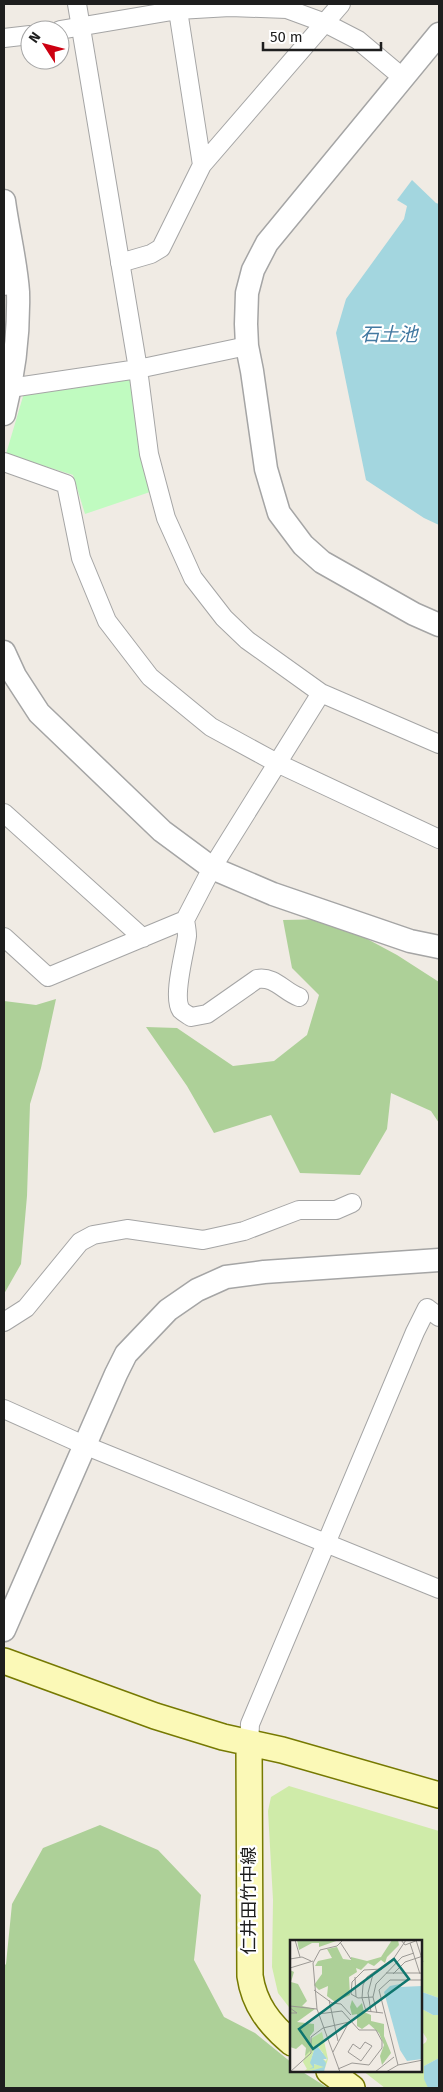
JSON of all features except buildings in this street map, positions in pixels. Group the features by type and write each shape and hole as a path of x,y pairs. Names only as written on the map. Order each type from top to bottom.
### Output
{"main road":[{"path":"4,1661 155,1716 249,1744 282,1750 439,1795"},
{"name":"仁井田竹中線","path":"249,1744 250,1976 252,1990 265,2016 290,2041"},
{"path":"329,2072 352,2088"}],"street":[{"path":"77,4 138,369 150,454 166,518 193,578 224,618 247,640 321,693 439,744"},
{"path":"120,264 151,254 160,248 202,166 340,4"},
{"path":"177,7 202,166"},
{"path":"70,29 177,7 287,9 325,22 358,40 402,77"},
{"path":"439,34 267,243 253,270 247,293 247,346 266,469 279,513 292,532 322,562 439,626"},
{"path":"4,38 20,36"},
{"path":"4,201 10,281 18,291 17,342 4,414"},
{"path":"10,388 138,369 247,346"},
{"path":"4,462 66,484 81,558 107,621 150,677 211,727 277,763 439,839"},
{"path":"4,652 15,676 39,713 162,831 212,868 273,894 410,941 439,947"},
{"path":"299,997 266,978 257,979 208,1014 191,1017 180,1009 179,979 187,934 185,920 212,868 321,693"},
{"path":"4,813 143,938"},
{"path":"4,937 48,977 185,920"},
{"path":"4,1322 26,1308 80,1242 93,1235 127,1229 203,1240 244,1231 299,1210 336,1210 352,1203"},
{"path":"4,1630 84,1445 126,1354 168,1310 197,1290 226,1277 264,1272 439,1260"},
{"path":"249,1744 250,1724 427,1308 439,1317"},
{"path":"4,1409 84,1445 439,1589"}],"green space":[{"path":"132,376 150,492 85,514 73,475 6,454 24,393"},
{"path":"330,919 397,955 439,982 439,1123 431,1111 391,1093 387,1129 360,1175 300,1173 271,1115 214,1133 187,1086 146,1027 177,1028 233,1066 274,1061 307,1035 319,995 292,968 283,920"},
{"path":"56,999 41,1068 30,1104 27,1196 21,1264 4,1294 4,1001 36,1005"},
{"path":"289,1786 439,1831 439,1998 423,1992 423,1940 290,1940 290,2008 278,1993 272,1967 273,1900 268,1811 271,1797"},
{"path":"100,1825 158,1850 201,1895 194,1960 224,2017 255,2033 290,2061 290,2072 303,2072 328,2088 4,2088 4,1966 6,1964 12,1904 43,1848"},
{"path":"423,2010 433,2015 439,2015 439,2058 424,2066 428,2088 385,2088 364,2072 423,2072 423,2044 427,2039 423,2033"}],"water":[{"name":"石土池","path":"412,180 439,204 439,525 424,518 366,480 336,333 346,299 404,219 407,206 397,200"},
{"path":"423,1992 439,1998 439,2015 433,2015 423,2010"},
{"path":"439,2058 439,2088 428,2088 424,2079 424,2066"}]}
